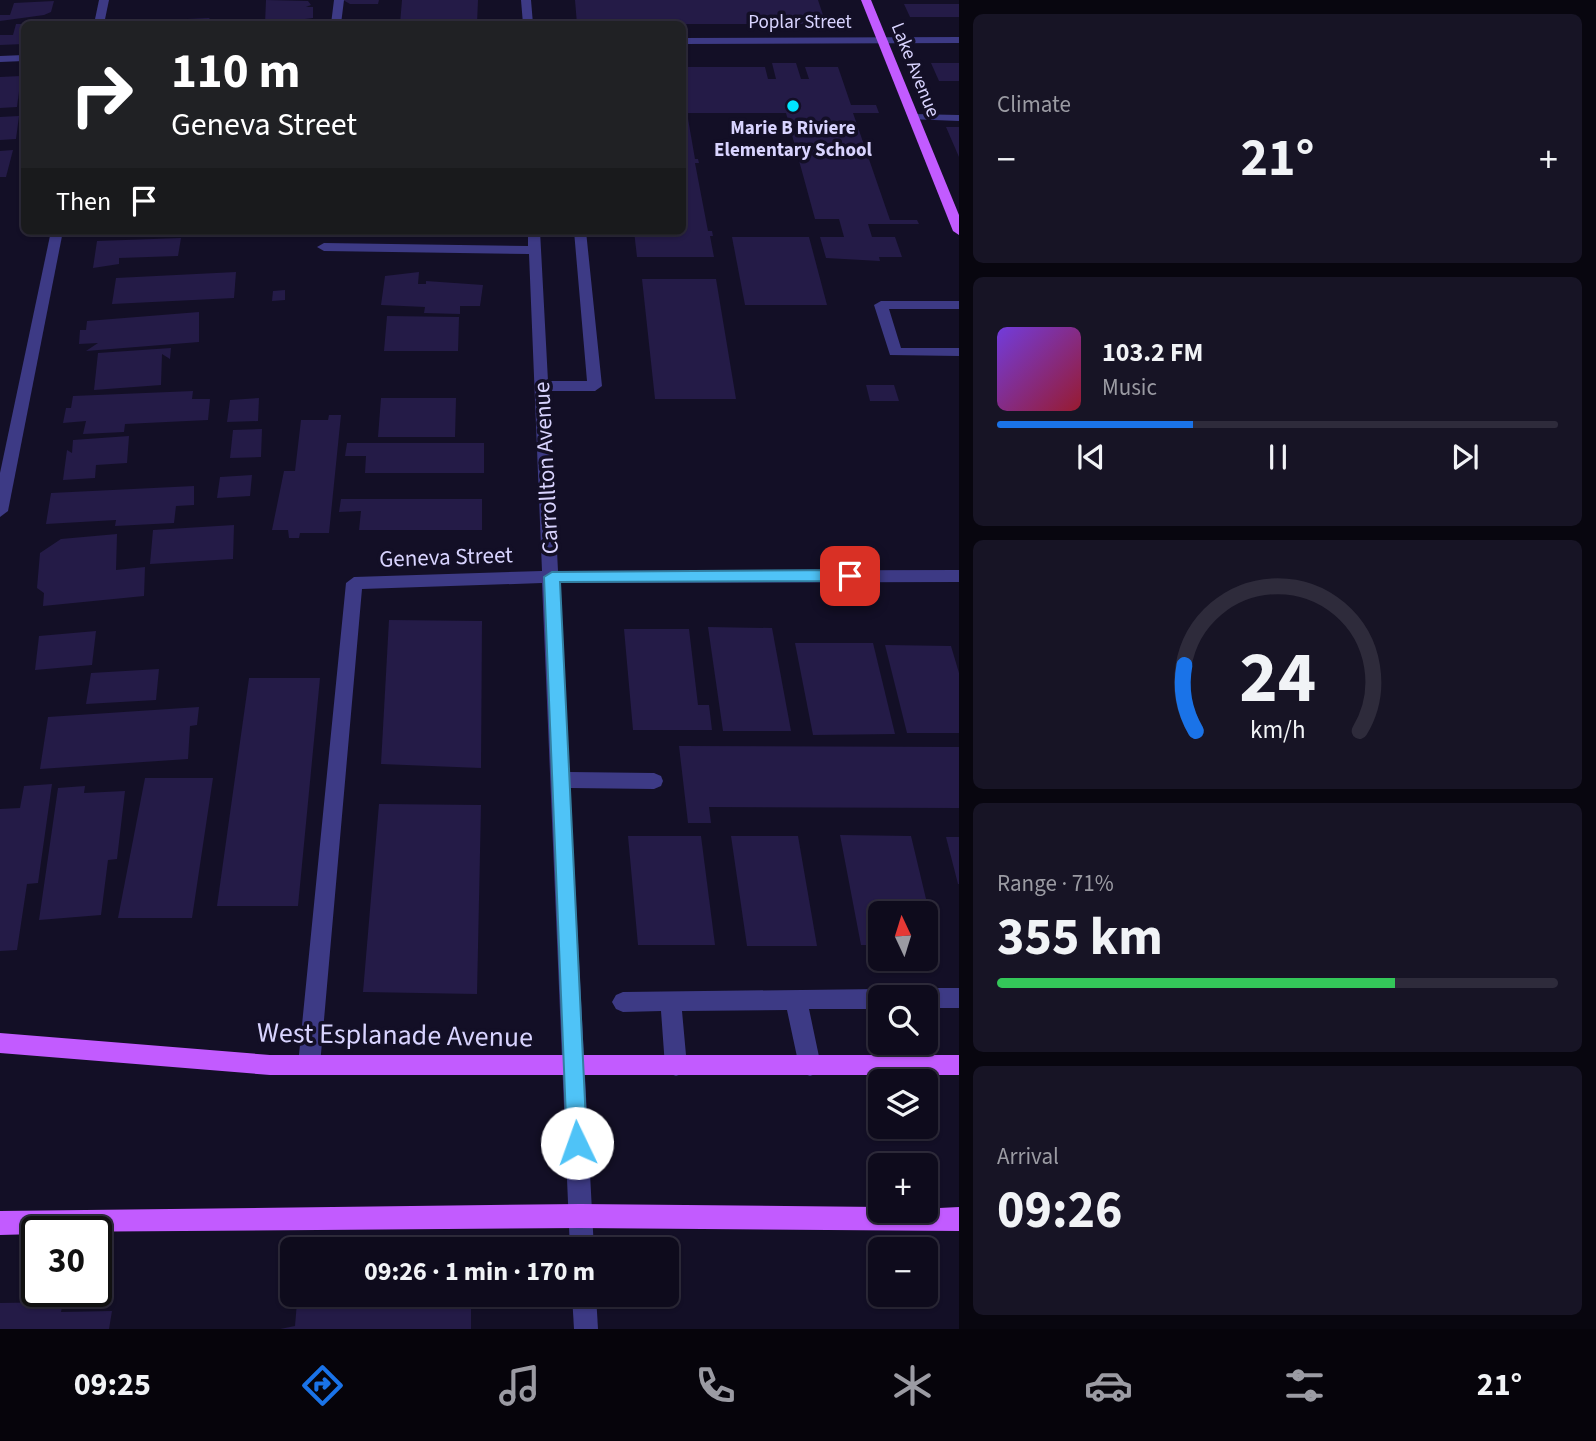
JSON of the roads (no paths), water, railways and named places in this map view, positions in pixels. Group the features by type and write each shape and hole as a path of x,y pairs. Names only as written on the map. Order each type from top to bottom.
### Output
{"main road":[{"name":"Lake Avenue","path":"866,0 959,231"},
{"name":"West Esplanade Avenue","path":"0,1043 270,1065 959,1065"},
{"path":"0,1223 580,1216 959,1219"}],"street":[{"path":"100,21 104,0"},
{"path":"336,21 340,0"},
{"path":"526,0 528,21"},
{"name":"Poplar Street","path":"686,41 959,40"},
{"path":"0,60 21,58"},
{"path":"913,117 959,118"},
{"path":"0,511 56,235"},
{"name":"Carrollton Avenue","path":"534,235 581,1237"},
{"path":"541,386 594,386 580,235"},
{"path":"324,247 534,250"},
{"path":"959,306 881,305 895,352 959,352"},
{"name":"Geneva Street","path":"309,1065 354,583 552,577 959,576"},
{"path":"561,780 654,781"},
{"path":"938,998 959,998"},
{"path":"623,1002 868,999"},
{"path":"796,1000 810,1066"},
{"path":"671,1001 676,1066"},
{"path":"922,1055 924,1065"},
{"path":"585,1307 586,1329"}],"place":[{"name":"Marie B Riviere Elementary School","path":"793,106"}]}
